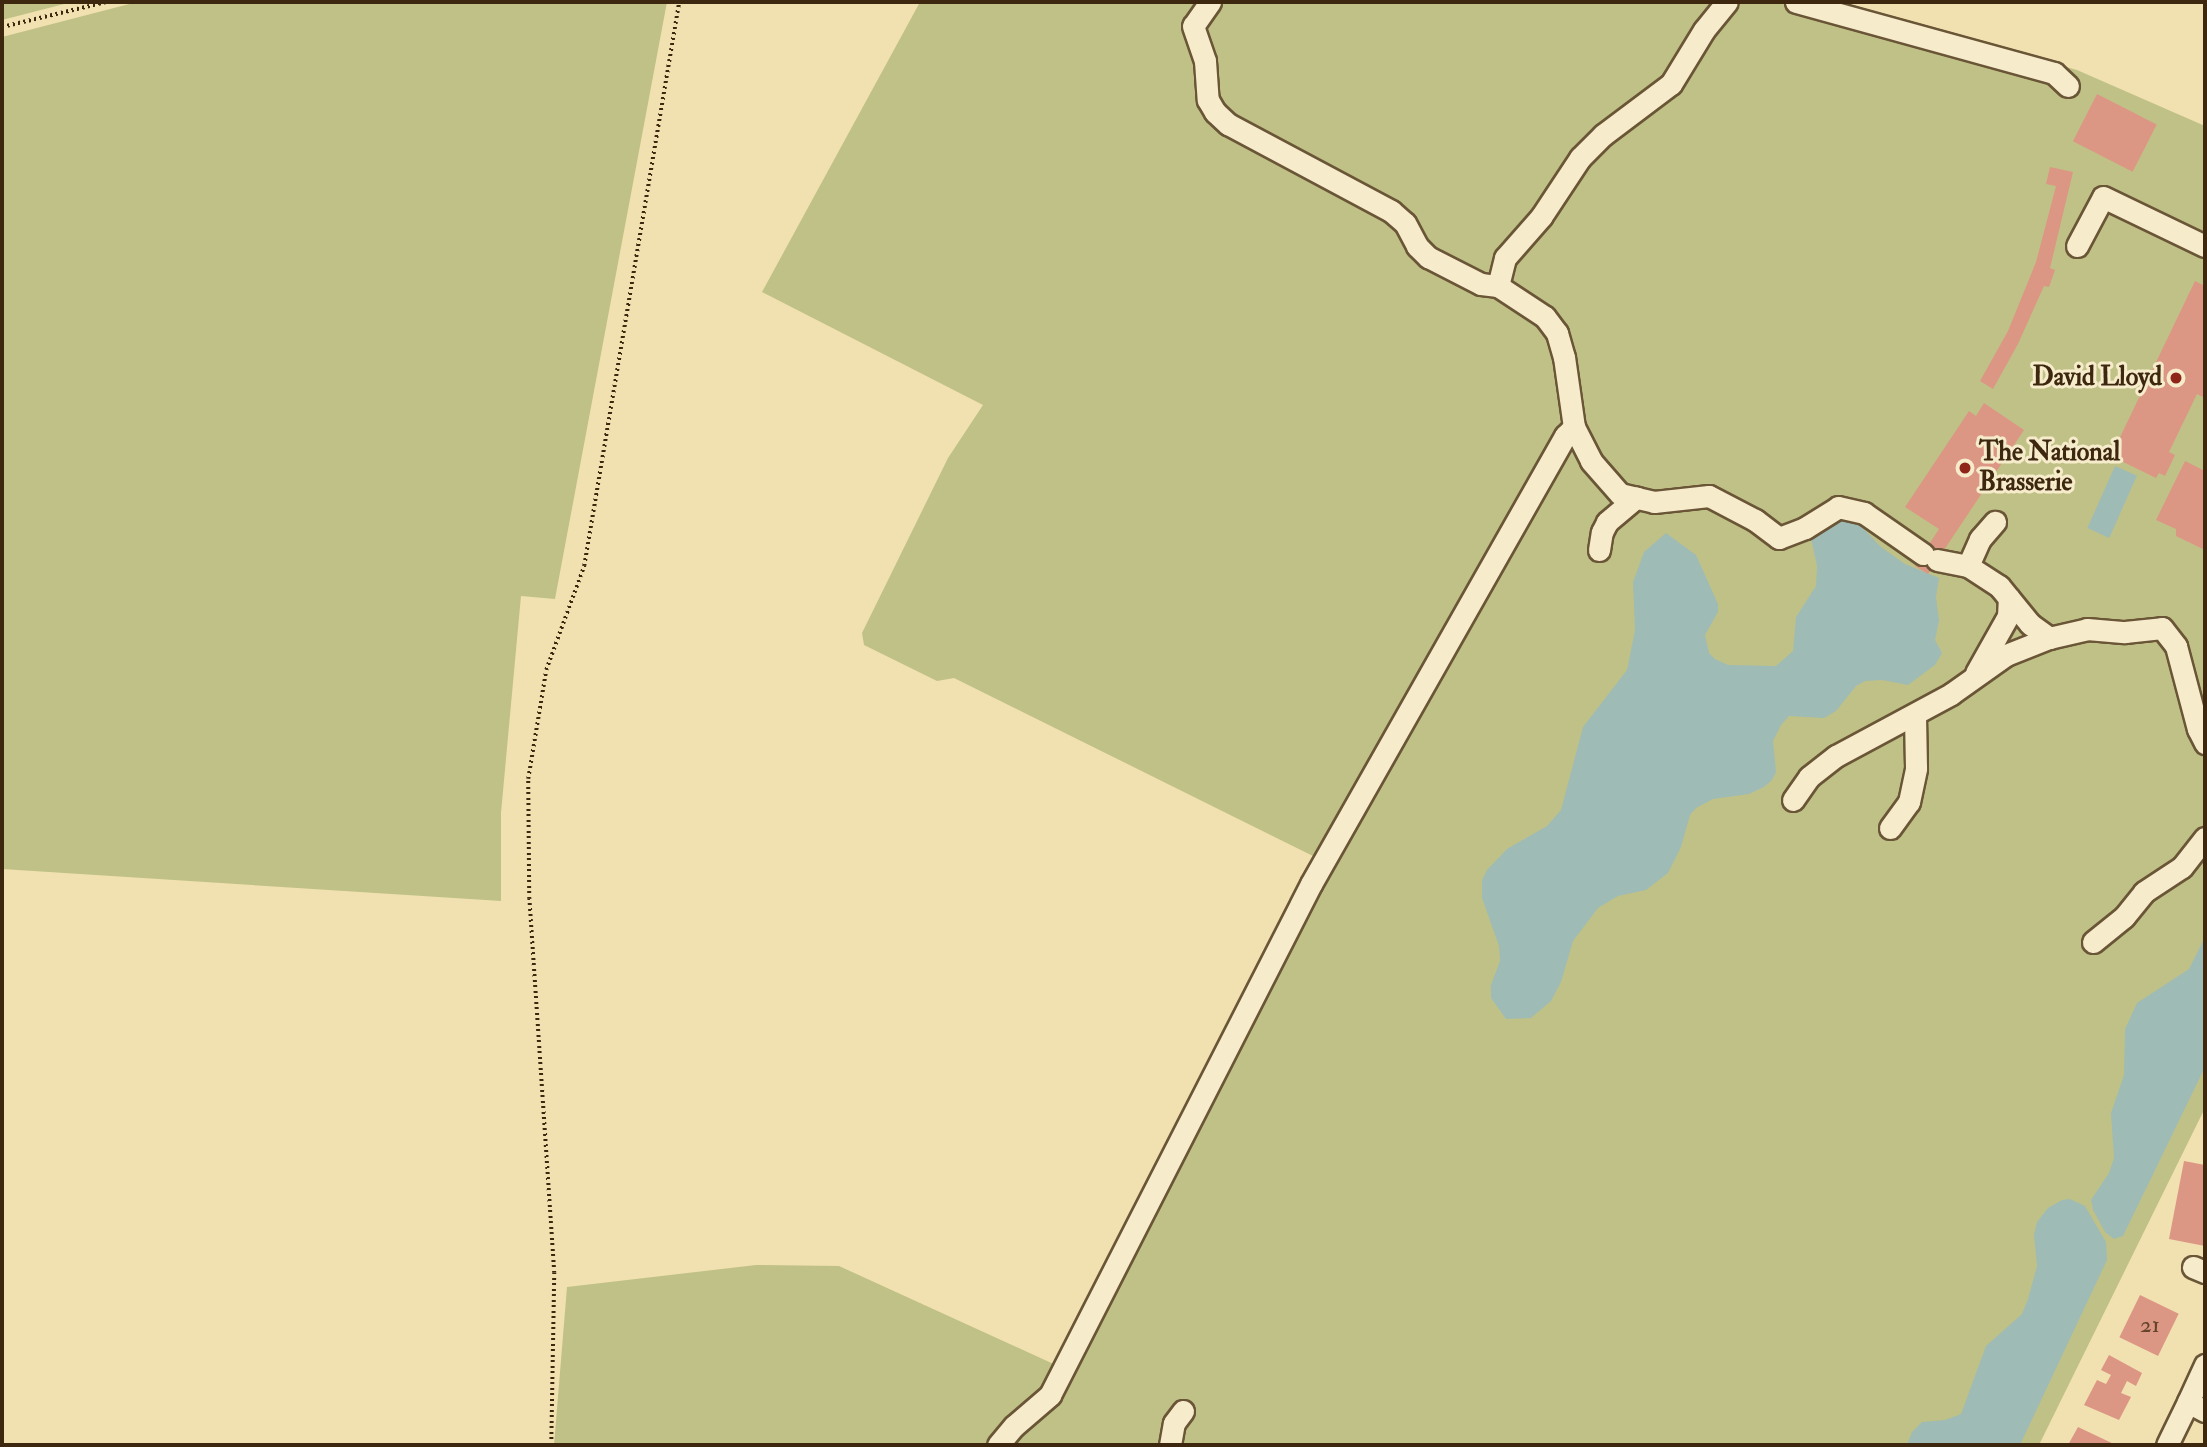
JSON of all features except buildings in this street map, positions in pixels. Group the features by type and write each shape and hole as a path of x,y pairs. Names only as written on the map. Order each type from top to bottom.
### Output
{"lane":[{"path":"1210,2 1196,19 1194,34 1205,61 1208,100 1220,118 1391,211 1405,223 1417,246 1428,257 1481,284 1498,286 1545,317 1556,333 1569,381 1574,427 1591,461 1620,494 1654,502 1709,496 1755,520 1779,538 1805,528 1838,507 1864,513 1930,557 1968,566 1990,579 2030,624 2049,638"},
{"path":"1498,286 1505,258 1541,217 1587,150 1671,84 1704,30 1727,2"},
{"path":"1796,2 2054,73 2068,86"},
{"path":"2077,246 2103,197 2205,246"},
{"path":"998,1445 1014,1426 1050,1395 1311,884 1564,436 1574,427"},
{"path":"1599,550 1607,522 1636,498"},
{"path":"1968,566 1980,539 1995,522"},
{"path":"1975,675 2004,624 2009,598"},
{"path":"1793,800 1809,777 1836,756 1951,694 2006,655 2049,638 2087,629 2125,632 2162,628 2176,646 2197,729 2205,743"},
{"path":"1890,828 1909,802 1916,768 1915,715"},
{"path":"2093,942 2124,917 2144,892 2182,867 2205,838"},
{"path":"2168,1445 2197,1406 2205,1365"},
{"path":"1170,1445 1174,1423 1183,1411"}],"path":[{"path":"2,27 106,2"},
{"path":"551,1445 554,1273 529,899 528,779 546,670 584,566 679,2"}],"green space":[{"path":"2,2 72,2 2,20"},
{"path":"137,2 667,2 555,599 521,596 501,813 501,901 2,869 2,37"},
{"path":"920,2 1838,2 2077,70 2205,126 2205,1108 2039,1445 554,1445 567,1287 756,1265 839,1266 1058,1366 1315,857 954,678 937,681 864,645 862,633 948,458 983,405 762,292"}],"water":[{"path":"2115,466 2137,476 2109,538 2087,528"},
{"path":"1840,518 1857,522 1881,547 1905,564 1939,578 1936,597 1939,621 1935,640 1942,653 1935,665 1908,685 1882,680 1865,681 1856,686 1836,711 1824,718 1789,716 1773,741 1776,772 1772,780 1749,794 1713,799 1696,808 1690,815 1681,847 1668,873 1646,890 1618,896 1598,908 1573,941 1561,982 1551,1001 1531,1018 1506,1019 1491,998 1491,985 1500,961 1499,946 1482,898 1482,880 1487,870 1507,849 1547,826 1561,810 1583,727 1627,670 1635,630 1633,582 1644,552 1666,533 1696,555 1718,604 1718,612 1705,635 1709,653 1715,659 1728,665 1776,666 1793,651 1796,617 1816,586 1817,566 1811,538 1824,523"},
{"path":"2205,937 2205,1067 2123,1236 2114,1239 2105,1232 2093,1210 2091,1200 2109,1173 2114,1158 2111,1113 2124,1075 2125,1029 2137,1003 2189,969"},
{"path":"2070,1199 2085,1206 2106,1242 2107,1260 2020,1445 1907,1445 1912,1432 1922,1422 1945,1420 1961,1414 1986,1346 2022,1314 2028,1299 2037,1266 2034,1235 2037,1222 2048,1208 2062,1200"}],"place":[{"name":"David Lloyd","path":"2176,378"},
{"name":"The National Brasserie","path":"1965,468"}]}
